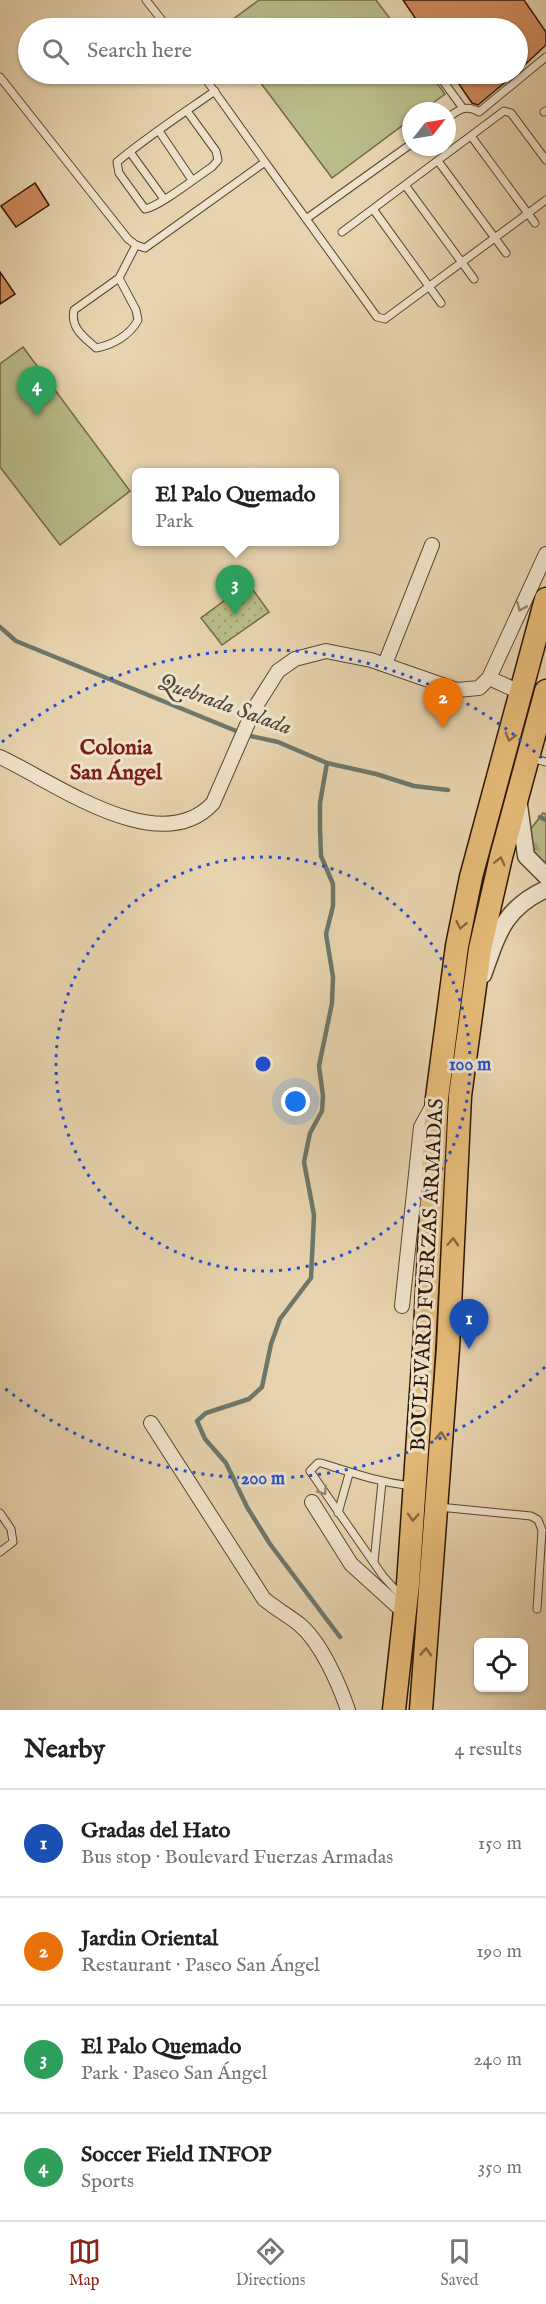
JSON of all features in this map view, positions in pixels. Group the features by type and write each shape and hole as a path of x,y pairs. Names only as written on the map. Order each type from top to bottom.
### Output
{"highway":[{"name":"BOULEVARD FUERZAS ARMADAS","path":"394,1710 406,1608 415,1486 437,1098 461,927 471,877 546,599"},
{"name":"BOULEVARD FUERZAS ARMADAS","path":"422,1710 448,1348 460,1096 480,949 518,797 537,760 546,691"}],"street":[{"path":"385,664 432,545"},
{"path":"0,757 100,809 134,820 163,824 190,820 203,814 213,803 254,709 278,671 295,659 326,651 385,664 457,690 479,688 489,678 546,554"},
{"path":"489,678 522,693"},
{"path":"518,797 526,856 546,876"},
{"path":"471,1010 500,928 516,908 530,897 546,889"},
{"path":"402,1306 421,1126 437,1098"},
{"path":"151,1423 264,1599 300,1625 316,1645 338,1683 348,1710"},
{"path":"312,1502 351,1564 406,1608"}],"lane":[{"path":"146,0 160,18"},
{"path":"528,72 546,57"},
{"path":"0,77 128,239 145,248 265,162"},
{"path":"210,84 377,317 385,320 546,200"},
{"path":"445,84 462,107"},
{"path":"456,111 462,107 471,107 479,112 513,84"},
{"path":"187,111 216,151 218,160 213,167 149,209 143,207 117,167 117,162 130,152 159,131 187,111 215,91"},
{"path":"342,232 504,111 511,114 546,160"},
{"path":"159,131 192,180"},
{"path":"471,136 535,223"},
{"path":"306,219 402,150"},
{"path":"130,152 164,199"},
{"path":"438,160 506,253"},
{"path":"405,186 474,279"},
{"path":"373,209 441,303"},
{"path":"119,278 136,310 138,320 133,329 121,338 108,346 96,348 79,332 72,320 74,310 119,278 136,245"},
{"path":"406,1608 310,1471 318,1463 382,1482 415,1486"},
{"path":"338,1513 350,1474"},
{"path":"374,1562 382,1482"},
{"path":"436,1507 531,1516 538,1520 542,1530 537,1609"},
{"path":"0,1513 11,1529 13,1542 0,1552"}],"green space":[{"path":"259,0 376,0 390,18 235,18"},
{"path":"262,84 438,84 445,94 434,102 402,102 402,126 332,178"},
{"path":"23,347 130,491 60,545 0,467 0,364"},
{"path":"248,583 269,612 222,645 201,618"},
{"path":"543,813 546,814 546,865 534,855 530,830"}],"building":[{"path":"403,0 524,0 546,32 546,45 528,62 528,18 415,18"},
{"path":"459,84 503,84 478,105 472,103"},
{"path":"35,183 49,205 16,227 1,206"},
{"path":"0,272 15,294 0,304"}],"waterway":[{"name":"Quebrada Salada","path":"0,627 16,641 246,735 278,742 327,763 376,774 414,786 448,790"},
{"path":"327,763 320,803 320,828 321,856 333,884 333,906 326,934 333,977 332,1003 319,1066 323,1096 322,1111 310,1133 304,1162 314,1215 311,1278 280,1319 271,1344 262,1387 249,1399 206,1413 197,1421 205,1439 226,1463 247,1507 270,1544 340,1637"},
{"name":"Quebrada Salada","path":"540,817 546,820"}],"place":[{"name":"Soccer Field INFOP","path":"37,416"},
{"name":"El Palo Quemado","path":"235,615"},
{"name":"Jardin Oriental","path":"443,728"},
{"name":"Gradas del Hato","path":"469,1349"}],"district":[{"name":"Colonia San Ángel","path":"116,760"}]}
